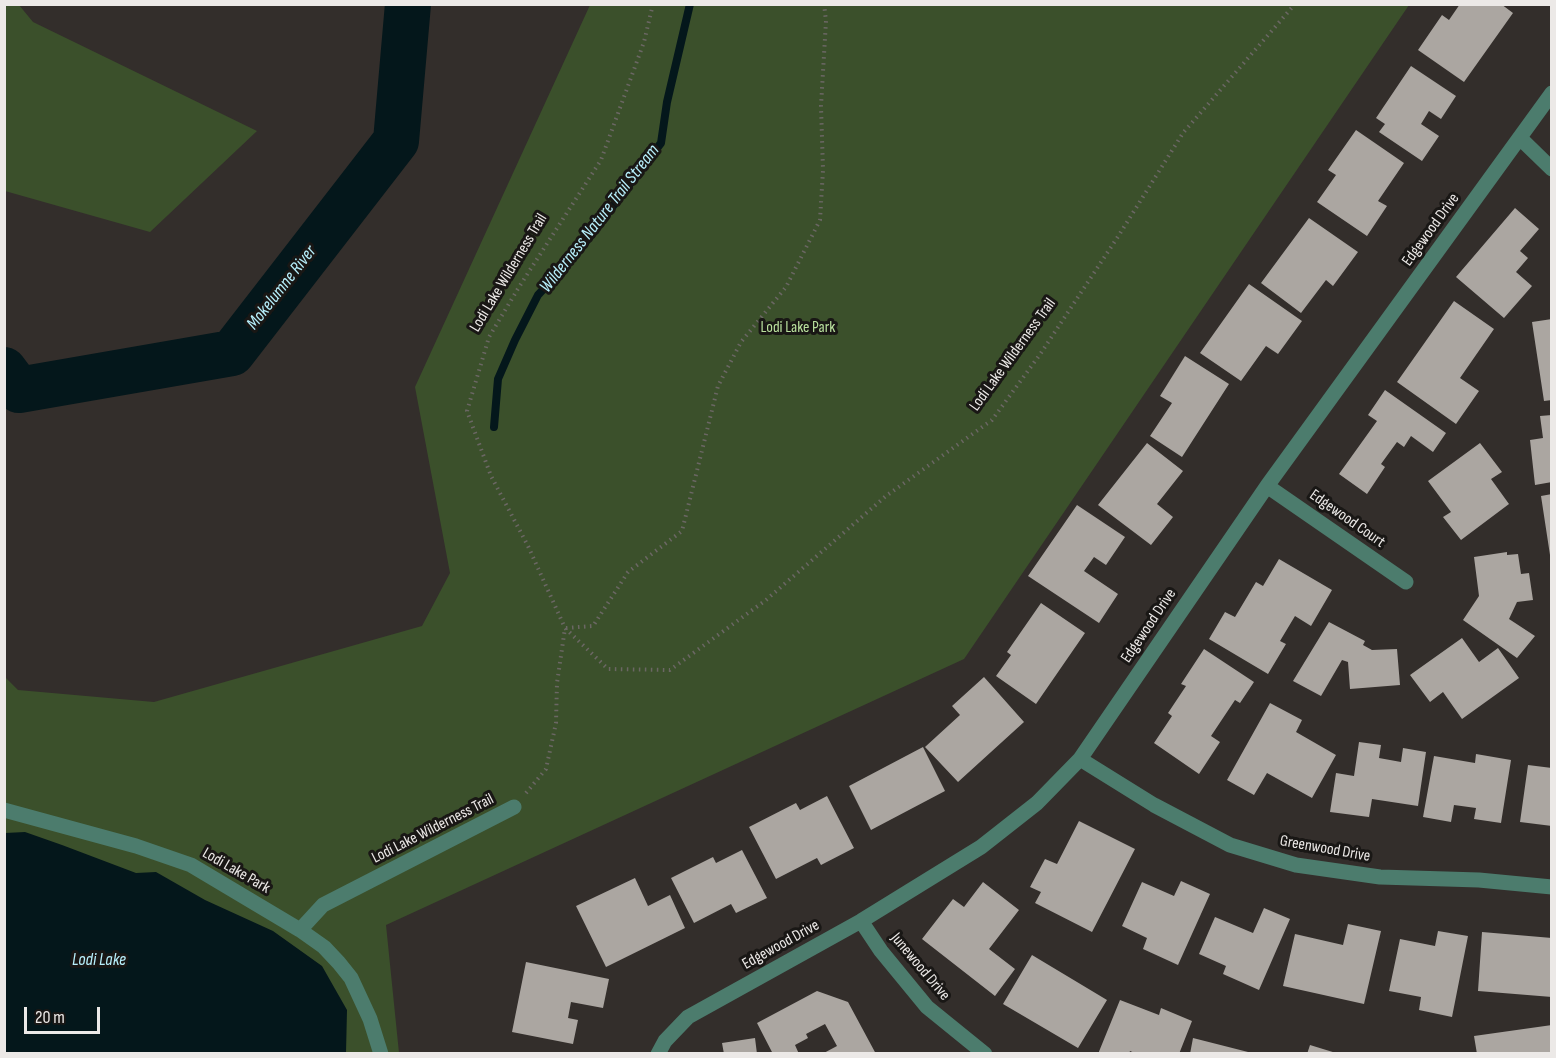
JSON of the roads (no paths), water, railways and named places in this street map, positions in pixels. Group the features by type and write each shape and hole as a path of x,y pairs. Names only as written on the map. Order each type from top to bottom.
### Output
{"street":[{"name":"Edgewood Drive","path":"658,1053 665,1041 688,1017 861,921 981,847 1037,803 1080,759 1267,486 1551,93"},
{"path":"1520,138 1551,169"},
{"name":"Edgewood Court","path":"1267,486 1406,582"},
{"name":"Greenwood Drive","path":"1080,759 1154,805 1230,845 1296,865 1380,877 1479,880 1551,887"},
{"name":"Lodi Lake Wilderness Trail","path":"300,930 323,905 514,807"},
{"name":"Lodi Lake Park","path":"6,809 136,846 191,865 300,930 324,947 351,978 370,1019 381,1053"},
{"name":"Junewood Drive","path":"861,921 881,951 927,1007 985,1053"}],"water":[{"name":"Lodi Lake","path":"25,832 136,873 156,872 205,900 273,931 322,966 347,1010 346,1053 5,1053 5,833"}],"waterway":[{"name":"Mokelumne River","path":"4,370 19,390 232,353 396,141 408,4"},
{"name":"Wilderness Nature Trail Stream","path":"494,427 498,379 538,295 578,252 661,143 667,102 690,4"}]}
